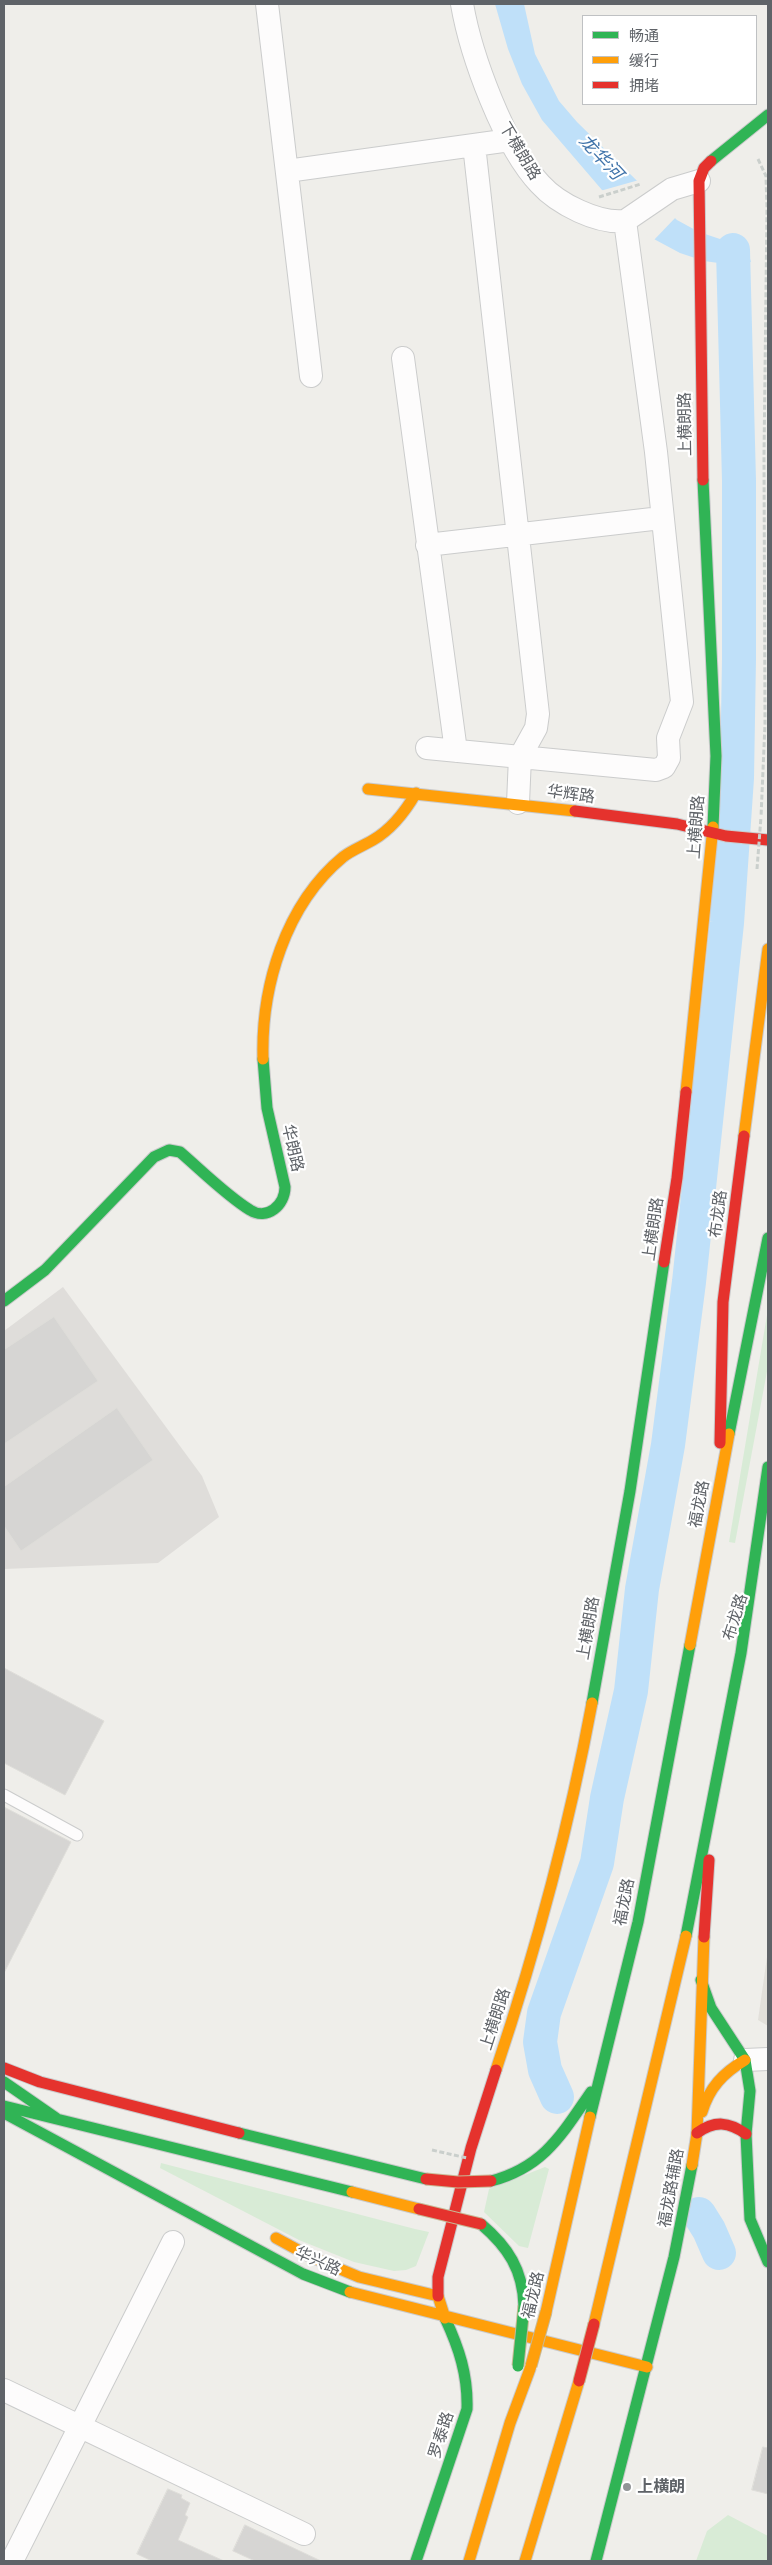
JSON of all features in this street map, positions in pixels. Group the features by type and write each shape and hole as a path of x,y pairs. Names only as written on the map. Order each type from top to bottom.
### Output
{"main road":[{"path":"699,181 704,168 712,159 768,115"},
{"path":"741,138 760,134"},
{"name":"上横朗路","path":"445,2318 438,2296 438,2277 472,2148 528,1973 580,1767 630,1491 677,1178 713,833 716,756 701,439 699,181"},
{"name":"华辉路","path":"368,789 518,803 677,824 726,836 768,840"},
{"name":"华朗路","path":"4,1301 45,1270 154,1157 169,1150 180,1152 251,1211 261,1214 274,1211 280,1206 286,1192 267,1107 264,1073 264,1017 272,978 285,942 303,904 321,878 345,856 389,829 408,808 416,793"},
{"name":"布龙路","path":"719,1485 723,1302 768,950"},
{"name":"福龙路","path":"469,2561 510,2423 530,2369 546,2312 598,2083 638,1922 719,1485 768,1238"},
{"path":"525,2561 579,2381 594,2324 685,1942 741,1653 768,1467"},
{"name":"布龙路","path":"741,1653 766,1570"},
{"name":"福龙路辅路","path":"596,2561 674,2258 697,2133 701,1980 707,1914 710,1811"},
{"path":"701,1980 711,2008 745,2060 750,2091 746,2134 747,2191 750,2219 768,2262"},
{"path":"697,2133 711,2089 720,2076 745,2060"},
{"path":"4,2068 40,2082 99,2098 426,2179 458,2182 491,2181 512,2177 532,2166 557,2142 598,2083"},
{"path":"4,2082 61,2122 94,2140"},
{"path":"4,2106 61,2122 481,2224 502,2242 513,2256 522,2279 524,2306 510,2423"},
{"name":"华兴路","path":"4,2113 303,2274 360,2296 646,2367"},
{"path":"697,2133 705,2126 724,2122 734,2125 746,2134"},
{"name":"华兴路","path":"268,2233 309,2256 360,2277 438,2296"},
{"name":"罗泰路","path":"416,2561 466,2409 468,2390 466,2367 445,2318"}],"street":[{"path":"267,4 310,376"},
{"name":"下横朗路","path":"462,4 474,51 510,140 541,185 587,216 611,222 625,221"},
{"path":"287,171 510,140"},
{"path":"474,145 538,721 520,757 518,803"},
{"path":"427,748 656,770 664,767 669,758 668,738 682,702 661,518 656,452 625,221 656,188 699,181"},
{"path":"403,358 456,751"},
{"path":"427,545 661,518"},
{"path":"745,2060 768,2059"},
{"path":"12,2561 173,2242"},
{"path":"4,2390 304,2534"}],"lane":[{"path":"4,1795 77,1834"}],"path":[{"path":"757,869 765,724 764,456 767,208 766,176 758,159"},
{"path":"597,198 656,188"}],"shaded area":[{"path":"63,1287 202,1476 219,1517 158,1563 4,1569 4,1331"},
{"path":"768,1950 768,2026 758,2020"}],"green space":[{"path":"768,1309 768,1366 735,1543 729,1542"},
{"path":"161,2163 429,2232 416,2266 406,2270 394,2271 354,2262 299,2240 160,2168"},
{"path":"545,2167 549,2169 528,2248 519,2246 484,2212 489,2189"},
{"path":"728,2515 768,2536 768,2561 696,2561 707,2531"}],"water":[{"name":"龙华河","path":"495,4 524,4 535,54 559,101 577,122 677,220 699,232 723,240 744,240 751,262 726,264 704,261 680,253 652,238 602,190 542,120 522,84 508,49"}],"pier":[{"path":"639,180 677,216 653,241 600,191"}],"building":[{"path":"54,1317 98,1381 4,1444 4,1350"},
{"path":"117,1408 153,1460 21,1551 4,1526 4,1487"},
{"path":"4,1668 104,1721 65,1795 4,1763"},
{"path":"4,1807 71,1842 4,1973"},
{"path":"763,2447 768,2448 768,2494 752,2490"},
{"path":"168,2489 182,2495 181,2498 190,2503 185,2515 188,2517 178,2540 224,2561 152,2561 137,2554"},
{"path":"245,2525 321,2561 255,2561 233,2551"}],"waterway":[{"path":"557,2097 545,2070 540,2042 544,2013 597,1863 607,1798 631,1691 642,1589 668,1445 689,1282 727,923 737,778 739,659 739,481 733,250"},
{"path":"699,2214 709,2230 719,2253"}],"traffic: fast":[{"path":"711,161 768,115"},
{"path":"703,480 716,756 713,827"},
{"path":"4,1301 45,1270 154,1157 169,1150 180,1152 223,1190 250,1210 263,1214 274,1209 282,1200 285,1187 267,1108 263,1059"},
{"path":"729,1434 768,1238"},
{"path":"592,1703 630,1491 664,1262"},
{"path":"686,1936 741,1653 768,1467"},
{"path":"590,2117 638,1922 690,1645"},
{"path":"701,1980 711,2008 745,2060 750,2091 746,2134 750,2219 768,2262"},
{"path":"4,2082 56,2118"},
{"path":"491,2181 509,2175 538,2158 561,2135 591,2092"},
{"path":"4,2106 352,2192"},
{"path":"4,2113 303,2274 350,2292"},
{"path":"239,2133 426,2179"},
{"path":"596,2561 674,2257 692,2165"},
{"path":"481,2224 499,2241 512,2260 521,2281 524,2306"},
{"path":"518,2366 524,2306"},
{"path":"416,2561 467,2409 466,2385 462,2362 445,2318"}],"traffic: slow":[{"path":"368,789 575,811"},
{"path":"263,1059 266,1004 272,976 292,923 306,899 323,877 343,857 386,831 403,813 416,793"},
{"path":"686,1092 713,827"},
{"path":"744,1136 768,949"},
{"path":"690,1645 729,1434"},
{"path":"496,2070 538,1934 573,1796 592,1703"},
{"path":"594,2324 686,1936"},
{"path":"692,2165 697,2133 704,1937"},
{"path":"702,2112 713,2088 730,2070 745,2060"},
{"path":"546,2312 590,2117"},
{"path":"352,2192 419,2209"},
{"path":"276,2238 309,2256 359,2277 438,2296 445,2318"},
{"path":"350,2292 647,2367"},
{"path":"531,2366 546,2312"},
{"path":"469,2561 510,2423 530,2369"},
{"path":"525,2561 579,2381"}],"traffic: jam":[{"path":"703,480 699,181 704,168 711,161"},
{"path":"575,811 677,824 726,836 768,840"},
{"path":"664,1262 677,1178 686,1092"},
{"path":"720,1443 723,1302 744,1136"},
{"path":"704,1937 709,1860"},
{"path":"4,2068 40,2082 239,2133"},
{"path":"438,2296 438,2277 471,2148 496,2070"},
{"path":"697,2133 710,2126 722,2124 734,2127 746,2134"},
{"path":"426,2179 458,2182 491,2181"},
{"path":"419,2209 481,2224"},
{"path":"579,2381 594,2324"}],"place":[{"name":"上横朗","path":"627,2487"}]}
